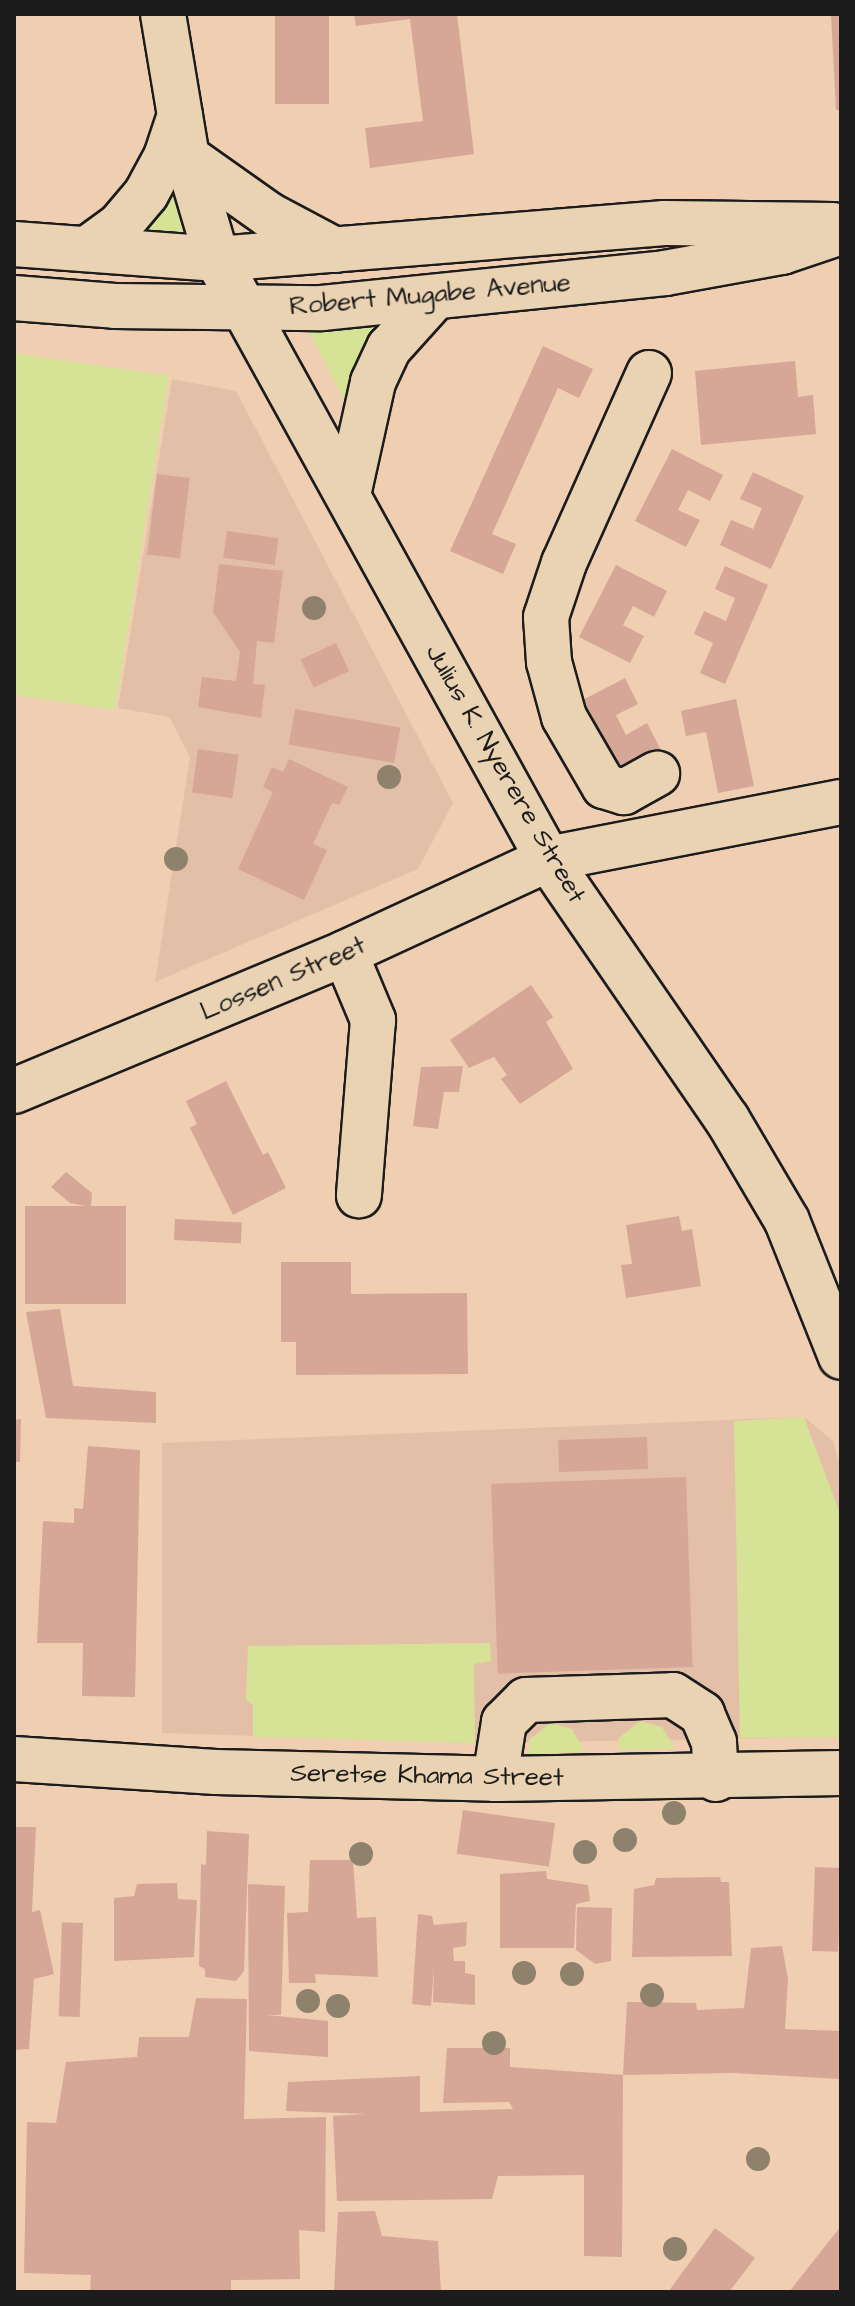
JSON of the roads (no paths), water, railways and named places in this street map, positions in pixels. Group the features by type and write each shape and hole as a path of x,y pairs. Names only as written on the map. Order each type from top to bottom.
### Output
{"street":[{"name":"Julius K. Nyerere Street","path":"163,14 183,136 217,259 548,859 727,1119 787,1221 827,1274 841,1357"},
{"path":"87,249 119,226 146,194 166,157 183,136 269,215 335,250"},
{"name":"Robert Mugabe Avenue","path":"14,244 217,259 665,223 784,221 841,226"},
{"name":"Robert Mugabe Avenue","path":"14,298 246,309 434,298 665,273 782,252 841,232"},
{"path":"348,495 373,382 389,348 434,298"},
{"path":"649,373 564,563 546,617 549,662 564,717 604,786 624,792 652,765 693,831"},
{"name":"Lossen Street","path":"14,1091 345,953 548,859 841,802"},
{"path":"345,953 373,1020 359,1195"},
{"path":"495,1779 504,1722 526,1700 673,1695 702,1714 714,1742 716,1779"},
{"name":"Seretse Khama Street","path":"14,1759 216,1772 495,1779 716,1779 841,1773"}]}
